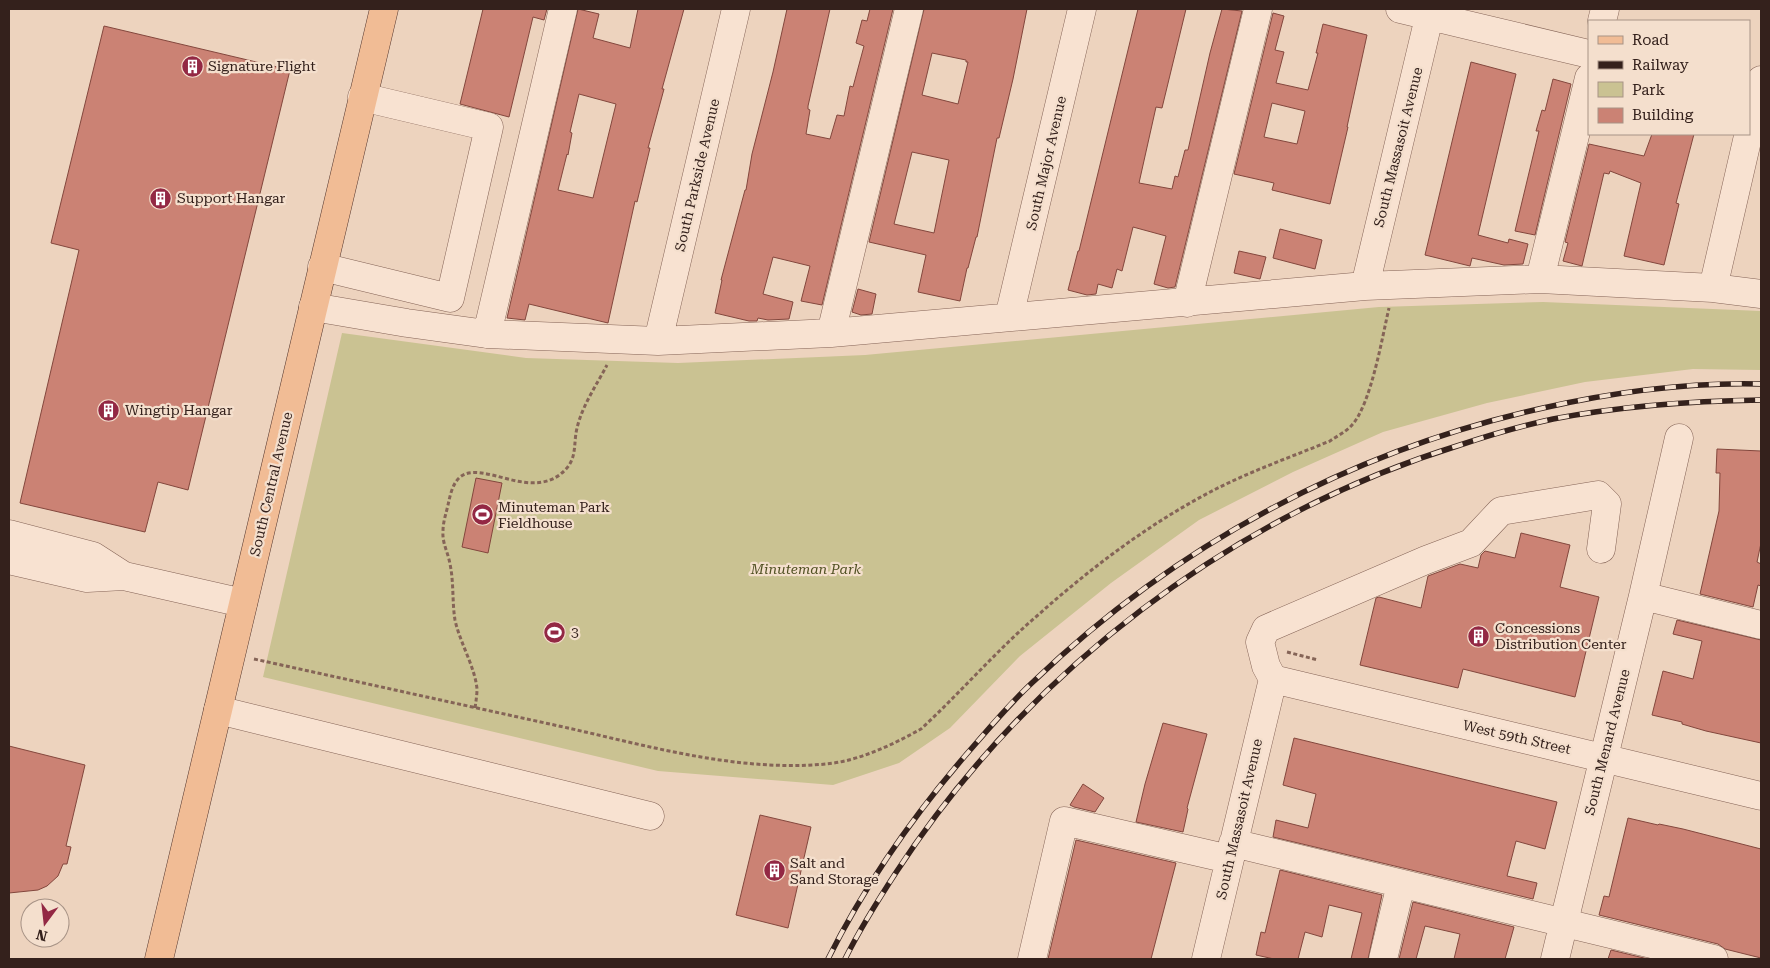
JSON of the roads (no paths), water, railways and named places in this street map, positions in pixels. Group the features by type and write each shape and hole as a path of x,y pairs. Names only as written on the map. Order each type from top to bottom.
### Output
{"main road":[{"name":"South Central Avenue","path":"159,959 384,9"}],"street":[{"path":"488,334 563,9"},
{"name":"South Parkside Avenue","path":"658,341 736,9"},
{"path":"831,333 909,9"},
{"name":"South Major Avenue","path":"1009,317 1082,9"},
{"path":"1187,303 1258,9"},
{"path":"1400,9 1431,12 1588,54"},
{"name":"South Massasoit Avenue","path":"1365,286 1431,12"},
{"path":"1540,279 1588,82"},
{"path":"1750,122 1757,90"},
{"path":"322,267 450,298 489,127 362,97"},
{"path":"1714,288 1747,135"},
{"path":"313,307 488,334 658,341 831,333 1365,286 1540,279 1714,288 1761,294"},
{"name":"South Menard Avenue","path":"1555,959 1602,758 1643,596 1679,438"},
{"path":"1273,679 1266,666 1260,642 1266,629 1470,543 1501,511 1598,495 1607,504 1601,549"},
{"path":"9,534 93,556 124,576"},
{"path":"9,560 87,578 124,576 243,603"},
{"path":"1643,596 1761,625"},
{"name":"South Massasoit Avenue","path":"1206,959 1273,679"},
{"name":"West 59th Street","path":"1273,679 1761,796"},
{"path":"218,710 650,816"},
{"path":"1032,959 1064,821 1401,884 1714,959"},
{"path":"1383,959 1401,884"}],"railway":[{"path":"828,959 858,903 893,849 950,773 1009,706 1089,632 1146,587 1207,546 1269,510 1335,477 1402,450 1472,426 1543,408 1651,389 1679,386 1761,384"},
{"path":"845,959 897,871 949,798 1008,730 1072,667 1142,610 1216,558 1294,513 1375,475 1494,434 1553,419 1604,411 1682,403 1761,400"}],"place":[{"name":"Signature Flight","path":"192,66"},
{"name":"Support Hangar","path":"161,198"},
{"name":"Wingtip Hangar","path":"109,410"},
{"name":"Minuteman Park Fieldhouse","path":"482,515"},
{"name":"3","path":"555,632"},
{"name":"Concessions Distribution Center","path":"1479,636"},
{"name":"Salt and Sand Storage","path":"774,871"}],"park label":[{"name":"Minuteman Park","path":"806,569"}]}
